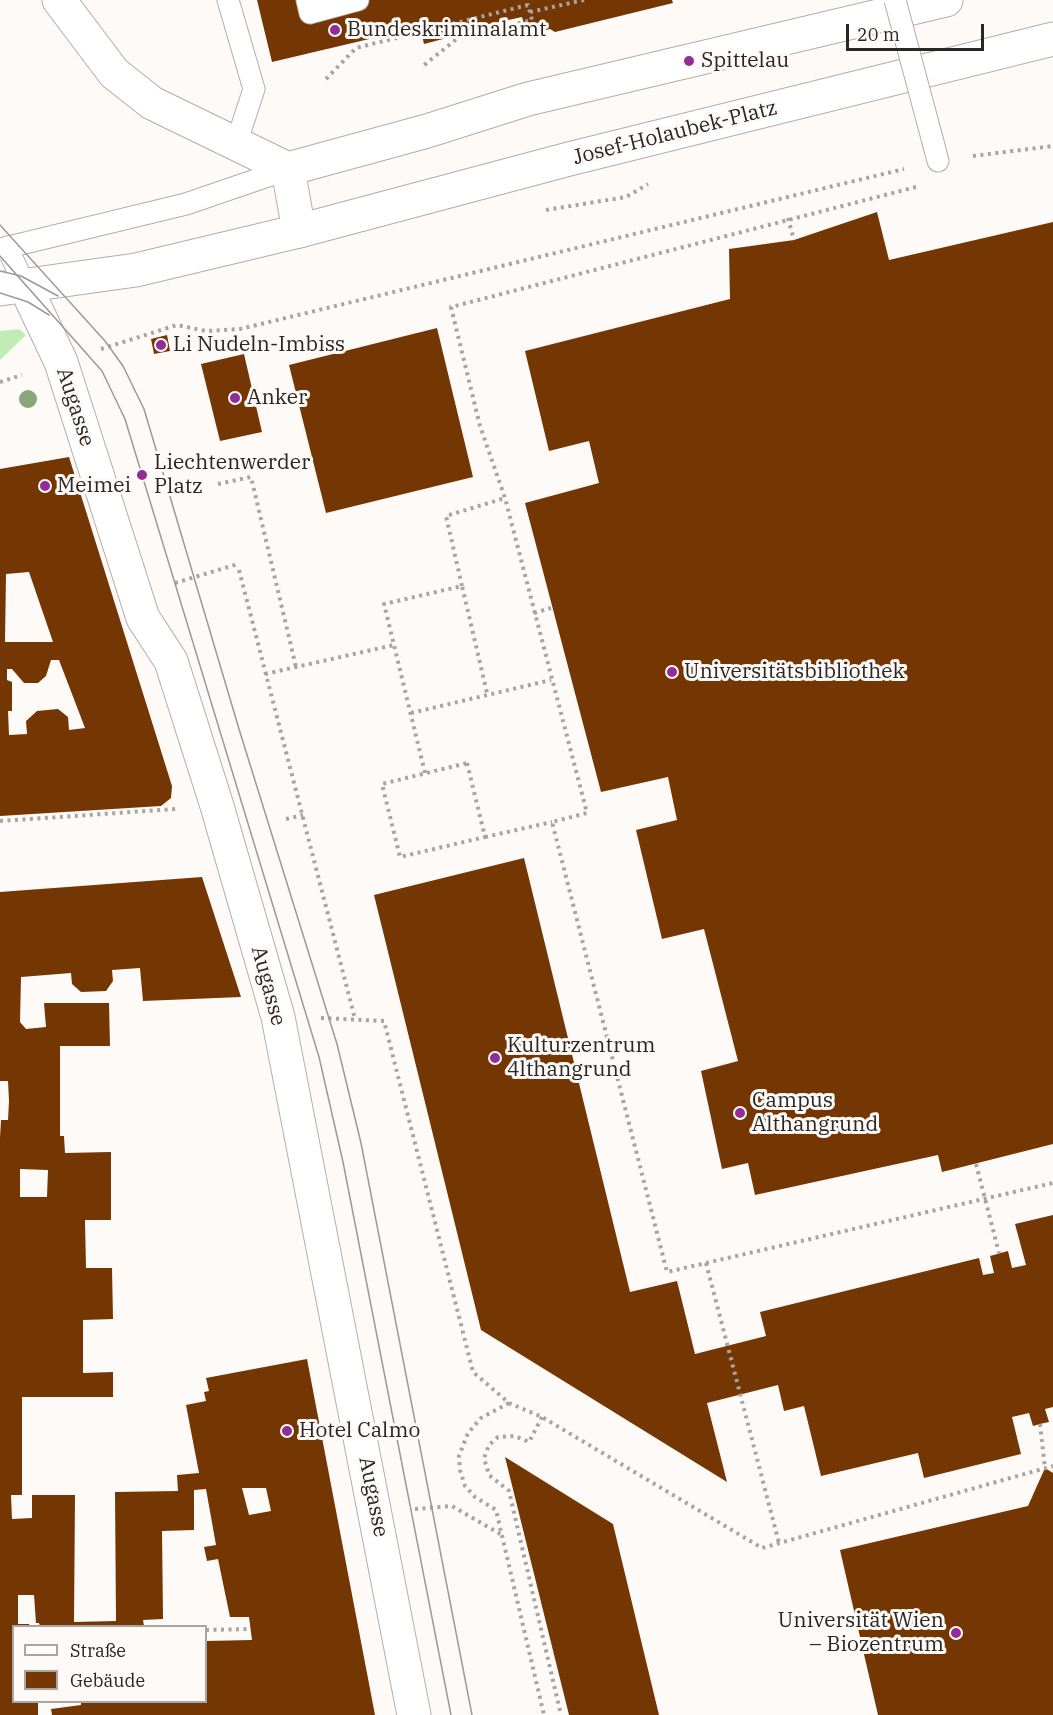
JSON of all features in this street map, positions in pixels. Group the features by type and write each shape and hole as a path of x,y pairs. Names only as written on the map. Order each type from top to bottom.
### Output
{"main road":[{"path":"58,0 114,73 152,103 288,169 427,131 528,99 946,0"},
{"name":"Josef-Holaubek-Platz","path":"13,287 112,275 299,231 569,159 1053,39"},
{"path":"288,169 299,231"},
{"name":"Augasse","path":"13,287 60,362 143,618 171,661 217,806 278,1017 414,1715"}],"lane":[{"path":"228,0 254,89 236,144"},
{"path":"307,0 310,13 358,0"},
{"path":"896,0 935,152"},
{"path":"13,287 3,248 186,204 288,169"}],"path":[{"path":"530,12 584,0"},
{"path":"326,80 356,48 528,5 532,20 459,37 423,66"},
{"path":"127,341 177,325 206,331 240,329 935,152 1053,146"},
{"path":"485,837 467,763 382,784 400,857 552,822 587,813 505,498 480,426 451,307 788,218 921,186 935,152"},
{"path":"788,218 794,240"},
{"path":"218,484 251,477 296,667"},
{"path":"487,693 446,516 505,498"},
{"path":"166,586 238,567 355,1020 384,1021 473,1372 510,1403 542,1417 762,1548 1053,1466"},
{"path":"425,773 384,604 462,586"},
{"path":"534,612 551,608"},
{"path":"265,674 394,645"},
{"path":"411,713 487,693 551,680"},
{"path":"0,821 217,806"},
{"path":"286,819 303,815"},
{"path":"552,822 667,1272 1053,1183"},
{"path":"976,1164 999,1253"},
{"path":"706,1263 779,1543"},
{"path":"510,1403 482,1418 468,1433 459,1456 465,1486 475,1497 496,1510 544,1715"},
{"path":"542,1417 529,1442 515,1436 498,1437 489,1445 484,1458 489,1475 509,1491 561,1715"},
{"path":"1040,1424 1045,1468"},
{"path":"376,1512 452,1506 503,1535"},
{"path":"207,1630 250,1629"}],"green space":[{"path":"19,329 26,335 0,360 0,331"}],"building":[{"name":"Bundeskriminalamt","path":"257,0 672,0 673,3 555,32 550,29 530,34 526,31 522,17 446,34 443,39 424,44 420,27 272,62"},
{"path":"877,212 889,260 1053,222 1053,1144 942,1172 938,1155 755,1195 748,1163 722,1169 701,1071 738,1061 704,929 662,939 636,830 677,820 668,777 601,792 525,503 599,483 589,441 549,451 525,351 730,299 729,249 794,240"},
{"path":"437,328 473,477 326,513 289,365"},
{"name":"Li Nudeln-Imbiss","path":"167,335 170,351 154,354 151,339"},
{"path":"244,354 262,432 220,441 201,364"},
{"path":"69,457 172,786 171,798 161,806 0,816 0,469","holes":["29,572 53,642 5,642 6,574","51,660 59,660 85,728 69,730 68,717 58,709 37,711 26,721 27,734 9,735 8,711 12,711 12,682 7,680 7,669 12,669 24,683 38,683 46,676"]},
{"path":"524,858 630,1292 677,1281 695,1354 766,1336 760,1312 979,1258 983,1275 994,1273 990,1256 1008,1251 1012,1268 1026,1265 1015,1224 1053,1215 1053,1407 1045,1409 1049,1422 1033,1426 1029,1413 1012,1417 1021,1454 924,1478 918,1453 821,1476 804,1406 784,1411 778,1385 707,1403 727,1482 481,1330 374,895"},
{"path":"202,877 241,997 143,1001 140,968 112,970 113,981 106,991 81,992 72,984 71,973 21,977 20,1022 26,1029 46,1027 44,1003 109,1003 110,1046 60,1046 60,1136 64,1136 65,1153 111,1152 111,1220 85,1220 86,1268 112,1268 113,1319 83,1320 83,1373 113,1372 113,1397 22,1397 22,1495 11,1495 12,1519 32,1518 32,1495 75,1495 74,1622 116,1621 115,1492 178,1491 177,1475 199,1473 186,1405 206,1401 204,1392 209,1391 206,1378 307,1359 375,1715 52,1715 51,1709 81,1705 81,1703 207,1703 207,1641 252,1640 249,1617 230,1617 218,1559 207,1561 204,1547 216,1545 206,1489 194,1490 194,1530 162,1531 163,1619 143,1620 144,1625 40,1625 36,1623 34,1595 18,1595 18,1624 30,1625 12,1625 12,1703 38,1703 38,1715 0,1715 0,1138 1,1120 8,1120 9,1101 8,1081 0,1081 0,892","holes":["20,1169 48,1170 47,1197 20,1197","242,1488 266,1488 271,1511 249,1515"]},
{"path":"505,1457 613,1524 659,1715 569,1715"},
{"name":"Universität Wien – Biozentrum","path":"1045,1468 1053,1473 1053,1715 878,1715 840,1550 1028,1506"}],"tram line":[{"path":"0,225 105,341 123,366 144,409 239,729 337,1044 361,1143 472,1715"},
{"path":"0,256 102,371 125,419 319,1057 343,1162 451,1715"},
{"path":"0,271 21,276 58,296"},
{"path":"0,293 28,302 49,315"}],"place":[{"name":"Bundeskriminalamt","path":"335,30"},
{"name":"Spittelau","path":"689,61"},
{"name":"Li Nudeln-Imbiss","path":"161,345"},
{"name":"Anker","path":"235,398"},
{"name":"Liechtenwerder Platz","path":"142,475"},
{"name":"Meimei","path":"45,486"},
{"name":"Universitätsbibliothek","path":"672,672"},
{"name":"Kulturzentrum 4lthangrund","path":"495,1058"},
{"name":"Campus Althangrund","path":"740,1113"},
{"name":"Hotel Calmo","path":"287,1431"},
{"name":"Universität Wien – Biozentrum","path":"956,1633"}]}
